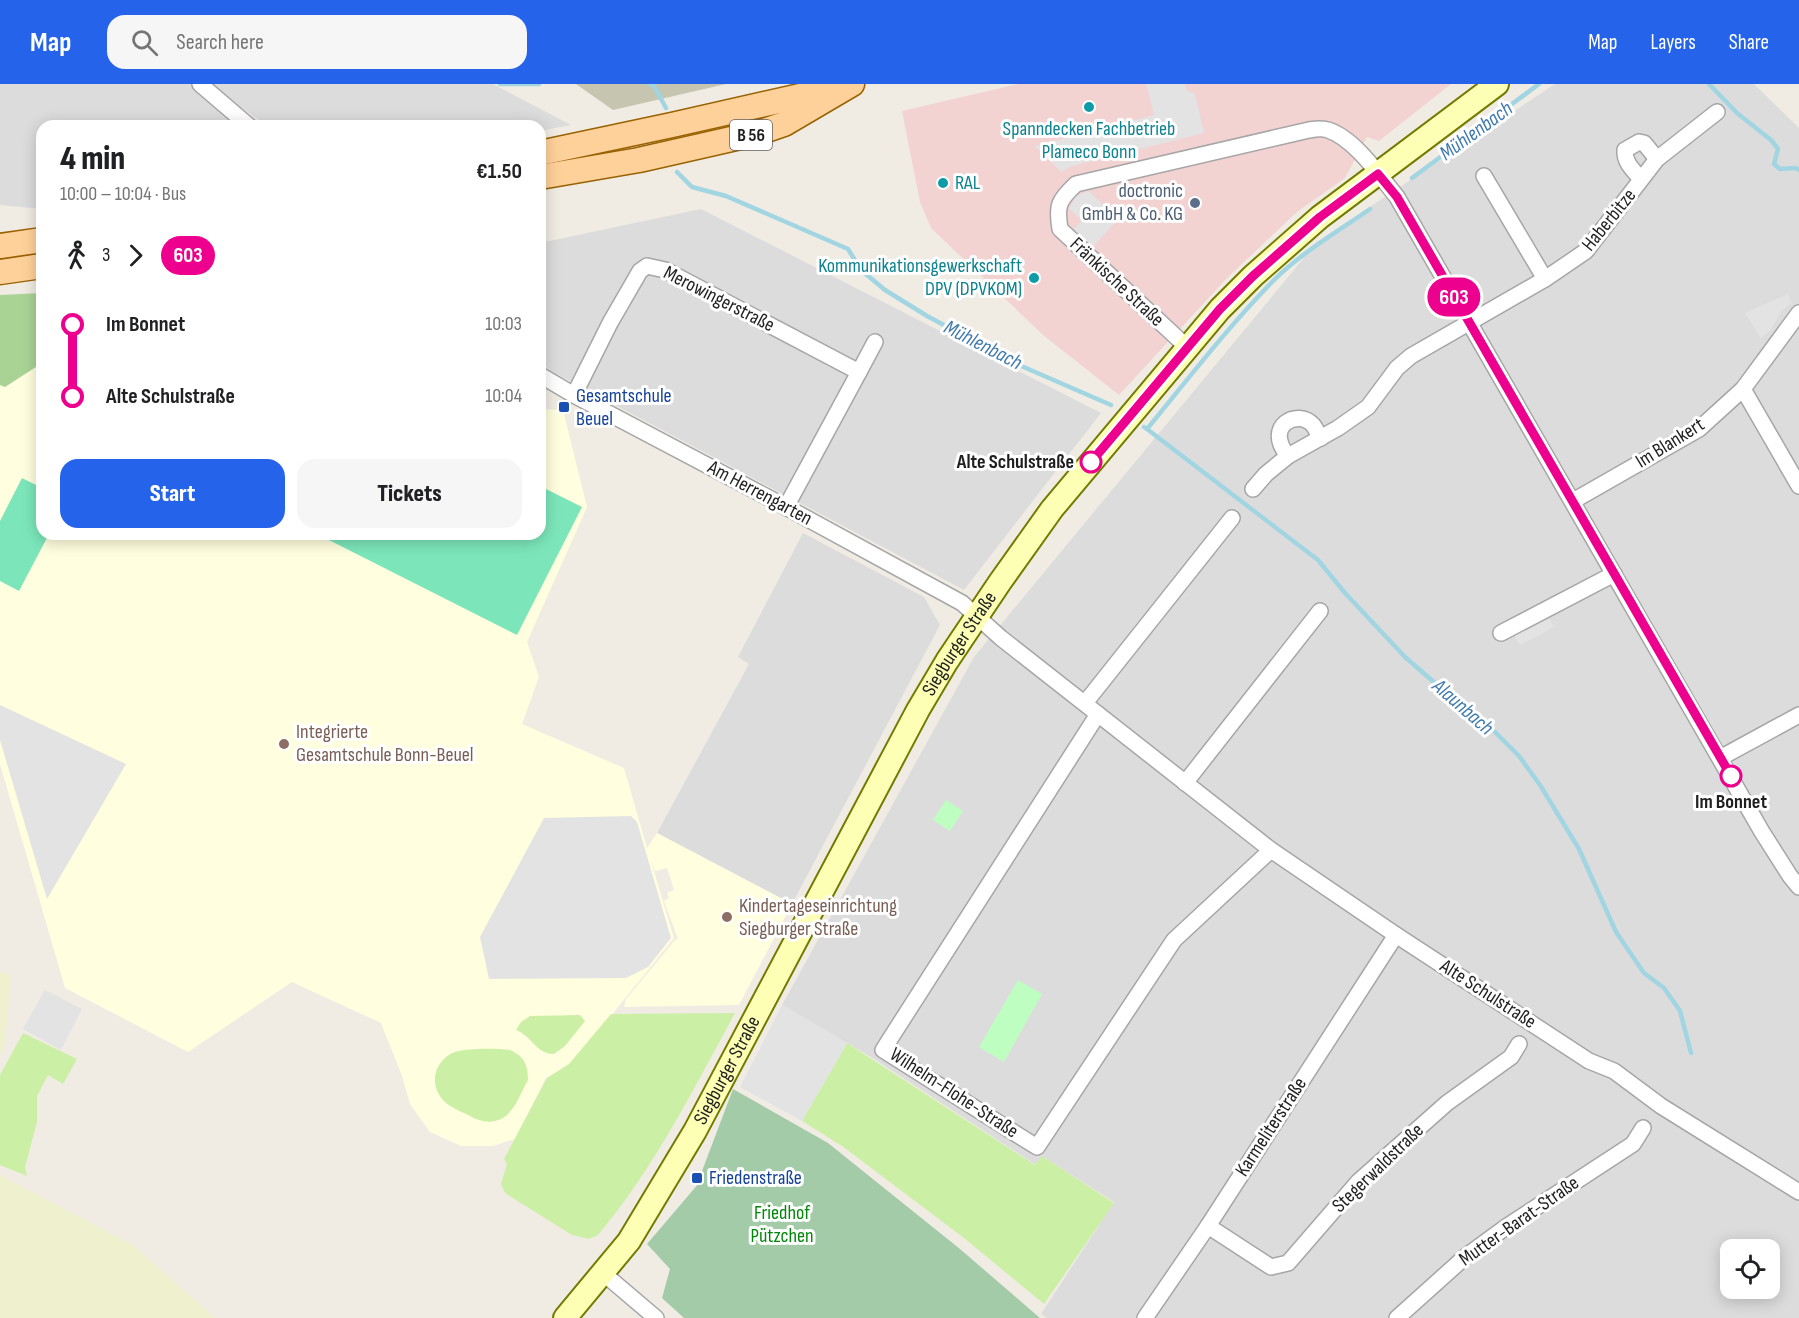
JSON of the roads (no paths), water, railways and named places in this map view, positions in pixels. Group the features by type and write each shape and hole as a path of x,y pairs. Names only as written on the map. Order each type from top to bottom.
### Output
{"main road":[{"name":"B 56","path":"546,152 852,84"},
{"name":"B 56","path":"546,176 639,160 758,134 784,124 852,84"},
{"name":"Siegburger Straße","path":"565,1318 629,1241 695,1131 918,710 977,616 1052,509 1220,309 1287,244 1497,84"},
{"path":"0,246 36,241"},
{"path":"0,272 36,267"}],"street":[{"path":"200,84 242,120"},
{"name":"Haberbitze","path":"1253,489 1266,474 1288,456 1338,428 1368,407 1397,368 1411,356 1545,279 1586,251 1658,159 1717,112"},
{"name":"Fränkische Straße","path":"1188,348 1060,229 1057,212 1062,198 1076,184 1309,130 1326,129 1341,135 1397,197 1762,832 1799,887"},
{"name":"Haberbitze","path":"1641,179 1624,156 1625,150 1639,142 1644,144 1658,159"},
{"path":"1484,176 1545,279"},
{"name":"Merowingerstraße","path":"574,395 634,280 643,268 650,266 665,270 859,372"},
{"name":"Im Blankert","path":"1573,501 1699,429 1743,389 1799,313"},
{"path":"786,507 875,342"},
{"name":"Am Herrengarten","path":"546,379 962,603 977,616"},
{"path":"1743,389 1799,486"},
{"path":"1288,456 1281,449 1278,438 1280,428 1288,422 1304,419 1313,424 1321,438"},
{"path":"1085,703 1232,518"},
{"path":"1502,633 1614,574"},
{"path":"1185,783 1320,611"},
{"name":"Alte Schulstraße","path":"977,616 1001,638 1271,850 1589,1061 1614,1071 1660,1106 1799,1192"},
{"name":"Wilhelm-Flohe-Straße","path":"1098,714 883,1050 1037,1147 1174,940 1271,850"},
{"path":"1720,758 1799,715"},
{"name":"Karmeliterstraße","path":"1145,1318 1208,1226 1396,934"},
{"name":"Stegerwaldstraße","path":"1208,1226 1271,1267 1288,1263 1359,1181 1447,1103 1511,1057 1519,1044"},
{"name":"Mutter-Barat-Straße","path":"1397,1318 1465,1257 1506,1227 1633,1144 1643,1128"},
{"path":"603,1273 656,1318"}],"waterway":[{"name":"Mühlenbach","path":"500,84 539,84"},
{"name":"Mühlenbach","path":"650,84 654,86 666,108"},
{"name":"Mühlenbach","path":"1412,178 1539,84"},
{"name":"Mühlenbach","path":"1709,84 1737,113 1771,140 1778,149 1774,164 1780,169 1796,168 1799,170"},
{"name":"Mühlenbach","path":"677,172 692,187 726,196 848,249 861,270 885,290 927,316 1019,365 1111,405"},
{"name":"Mühlenbach","path":"1144,427 1147,429 1224,335 1273,281 1307,252 1370,209"},
{"name":"Alaunbach","path":"1147,429 1318,560 1345,593 1405,657 1488,725 1519,756 1540,785 1579,849 1616,932 1644,973 1664,988 1680,1011 1691,1053"}],"place":[{"name":"Spanndecken Fachbetrieb Plameco Bonn","path":"1089,107"},
{"name":"RAL","path":"943,183"},
{"name":"doctronic GmbH & Co. KG","path":"1195,203"},
{"name":"Kommunikationsgewerkschaft DPV (DPVKOM)","path":"1034,278"},
{"name":"Gesamtschule Beuel","path":"564,407"},
{"name":"Alte Schulstraße","path":"1091,462"},
{"name":"Integrierte Gesamtschule Bonn-Beuel","path":"284,744"},
{"name":"Im Bonnet","path":"1731,776"},
{"name":"Kindertageseinrichtung Siegburger Straße","path":"727,917"},
{"name":"Friedenstraße","path":"697,1178"}],"park label":[{"name":"Friedhof Pützchen","path":"782,1224"}]}
